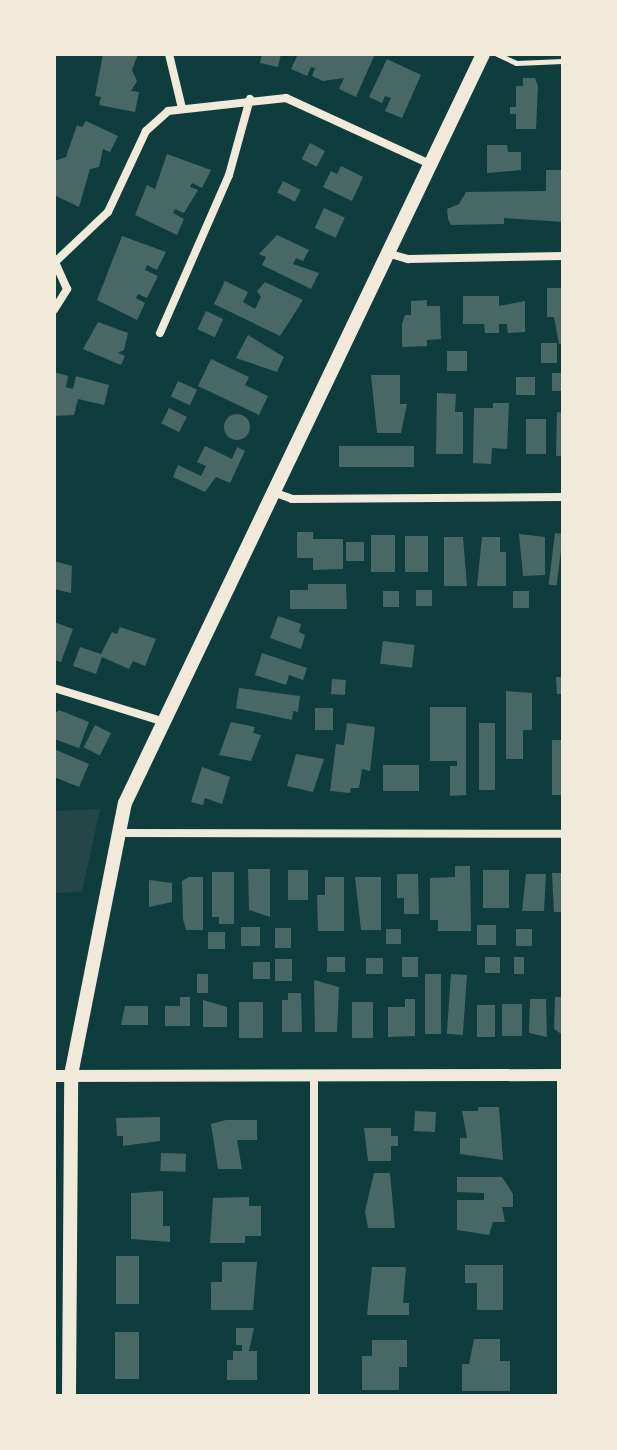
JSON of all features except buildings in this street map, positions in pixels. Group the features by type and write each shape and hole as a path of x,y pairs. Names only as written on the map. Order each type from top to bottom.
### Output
{"main road":[{"path":"69,1396 71,1075 118,833 136,772 483,54"}],"street":[{"path":"169,54 182,108"},
{"path":"160,333 229,175 250,99"},
{"path":"54,310 67,289 54,262 108,212 146,131 157,118 182,108 250,99 301,102 430,164"},
{"path":"387,253 408,259 563,256"},
{"path":"271,491 292,499 563,497"},
{"path":"54,688 161,721"},
{"path":"118,833 563,834"},
{"path":"314,1075 314,1396"},
{"path":"54,1076 562,1075 561,1396"}],"lane":[{"path":"497,54 516,63 563,61"}],"shaded area":[{"path":"100,809 82,892 54,893 54,811"}]}
